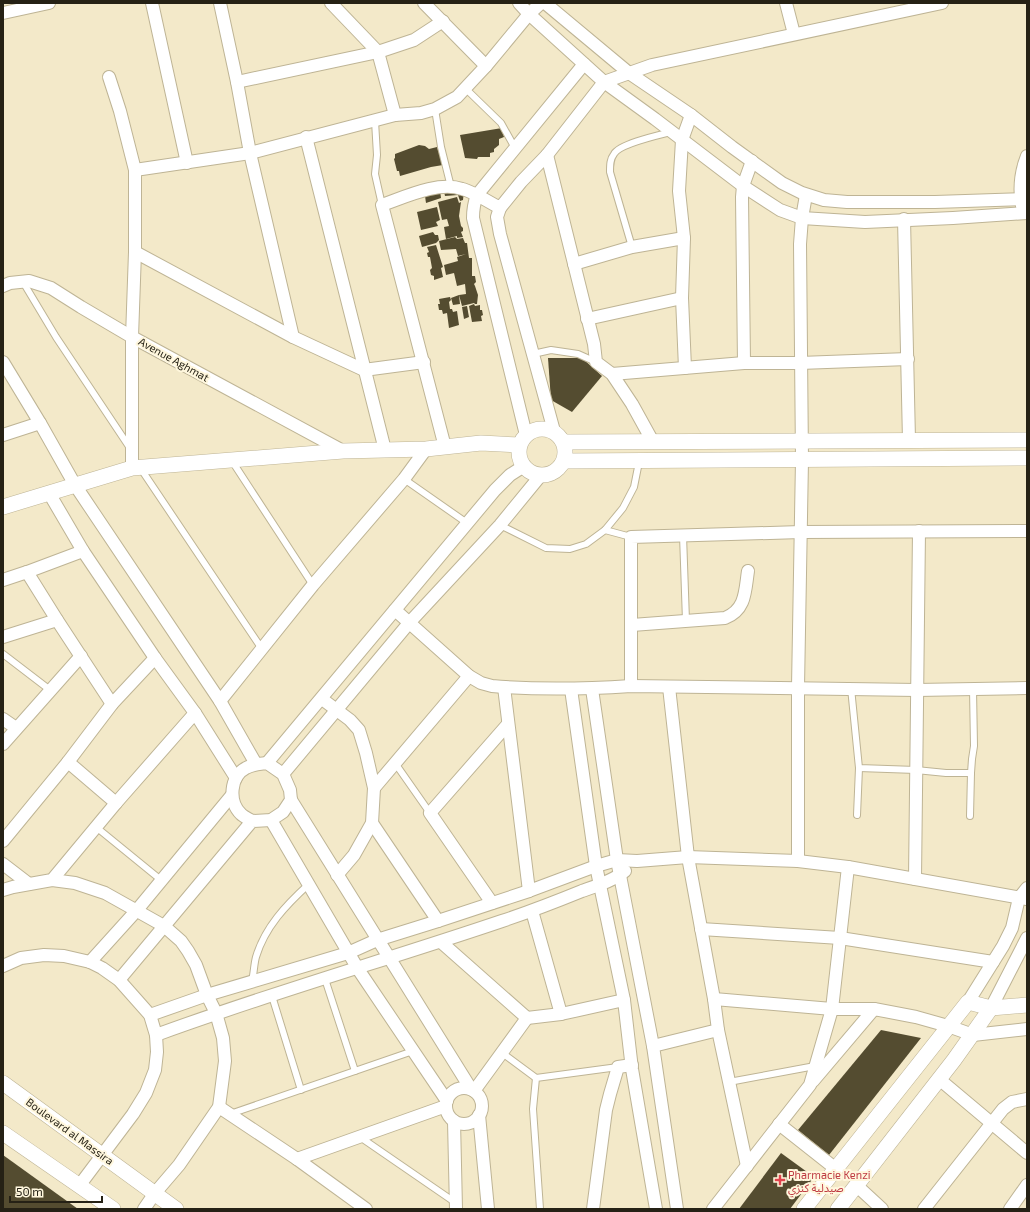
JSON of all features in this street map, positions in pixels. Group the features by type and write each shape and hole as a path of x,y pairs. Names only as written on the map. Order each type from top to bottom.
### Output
{"street":[{"path":"3,12 49,3"},
{"path":"152,3 187,163"},
{"path":"220,3 250,152 293,336"},
{"path":"331,3 378,52 395,115"},
{"path":"424,3 486,66"},
{"path":"518,3 604,82 743,186 780,210 802,218 865,222 1026,216 1022,175 1027,156"},
{"path":"134,170 187,163 250,152 395,115 421,113 436,109 457,96 465,88 486,66 529,14 541,3"},
{"path":"545,3 629,73 782,182 806,195 824,200 847,202 935,202 1024,199"},
{"path":"786,3 794,34"},
{"path":"554,431 497,223 497,217 500,208 546,155 604,82 659,64 942,3"},
{"path":"237,82 378,52 414,40 443,21"},
{"path":"3,508 75,485 136,468 343,451 426,449 523,440 530,432 539,428 547,428 554,431 564,442 566,450 564,461 556,471 541,475 532,473 524,466 519,457 523,440 473,218 474,202 477,195 584,64"},
{"path":"109,76 120,112 134,170 135,252 132,336 132,451 136,468"},
{"path":"685,368 682,298 684,238 679,191 682,140 690,115"},
{"path":"306,137 385,450"},
{"path":"546,155 594,344 596,362 612,374 632,404 653,442"},
{"path":"744,363 742,211 743,186 752,161"},
{"path":"445,447 382,205 426,190 451,187 461,188 500,208"},
{"path":"798,861 798,687 802,460 800,441 800,244 806,195"},
{"path":"904,220 909,440"},
{"path":"574,264 632,247 684,238"},
{"path":"135,252 293,336 364,370 424,362"},
{"name":"Avenue Aghmat","path":"3,286 10,283 29,281 52,288 81,307 132,336 343,451"},
{"path":"587,319 682,298"},
{"path":"612,374 744,363 800,363 908,359"},
{"path":"3,362 75,485 262,764 284,774 290,790 291,800 472,1090"},
{"path":"3,435 40,423"},
{"path":"564,442 1027,440"},
{"path":"220,701 313,585 404,479 426,449"},
{"path":"564,461 639,462 1027,458"},
{"path":"291,800 283,812 271,820 252,820 241,814 235,805 232,795 232,788 236,778 245,768 262,764 322,699 495,490 510,475 524,466"},
{"path":"284,774 409,623 500,524 541,475"},
{"path":"49,493 83,551 155,658 195,713 236,778"},
{"path":"915,879 919,531"},
{"path":"631,686 631,537 801,532 1027,531"},
{"path":"3,580 83,551"},
{"path":"632,625 725,618 732,616 738,611 744,600 748,571"},
{"path":"27,572 112,704"},
{"path":"395,610 469,676 481,683 504,687 571,689 631,686 798,687 917,690 1027,688"},
{"path":"3,638 57,620"},
{"path":"3,744 81,656"},
{"path":"3,841 68,762 112,704 155,658"},
{"path":"374,788 469,676"},
{"path":"504,687 529,891"},
{"path":"669,687 688,857 714,999 718,1030 746,1166"},
{"path":"571,689 599,885 624,1000 632,1065 656,1209"},
{"path":"592,689 617,860 653,1046 677,1209"},
{"path":"322,699 350,720 359,730 374,788 372,823 354,855 337,874"},
{"path":"52,880 116,803 195,713"},
{"path":"3,719 16,728"},
{"path":"492,902 430,813 508,724"},
{"path":"68,762 116,803"},
{"path":"90,962 136,910 232,795"},
{"path":"119,980 252,820"},
{"path":"271,820 348,953 446,1104 450,1117 454,1121 464,1124 475,1120 479,1115 482,1105 478,1094 472,1090 463,1088 458,1089 449,1096 446,1104 297,1159"},
{"path":"372,823 438,921"},
{"path":"150,1015 207,994 348,953 377,940 529,891 596,866 617,860 637,861 688,857 798,861 848,867 1023,898"},
{"path":"156,1035 216,1013 358,969 532,911 599,885 620,875 637,861"},
{"path":"3,864 29,884"},
{"path":"810,1085 832,1009 848,867"},
{"path":"3,890 52,880 75,883 106,893 164,926 181,941 196,965 216,1013 223,1038 225,1061 218,1106 179,1165 155,1193 144,1209"},
{"path":"804,1209 968,1002 1003,946 1012,928 1027,888"},
{"path":"532,911 561,1014"},
{"path":"700,929 840,938 993,962"},
{"path":"838,1209 973,1035 992,1008 1027,938"},
{"path":"441,942 528,1018"},
{"path":"3,966 21,958 44,954 64,956 90,962 102,968 119,980 150,1015 156,1035 157,1052 155,1070 146,1093 133,1114 79,1186"},
{"path":"714,999 832,1009 874,1009 916,1017 973,1035 1027,1029"},
{"path":"472,1090 528,1018 561,1014 624,1000"},
{"path":"968,1002 992,1008 1027,1005"},
{"path":"713,1209 810,1085 874,1009"},
{"path":"653,1046 718,1030"},
{"path":"593,1209 606,1110 610,1094 618,1067 632,1065"},
{"path":"939,1079 1027,1153"},
{"name":"Boulevard al Massira","path":"5,1088 102,1155 176,1209"},
{"path":"924,1209 1003,1109 1012,1102 1027,1098"},
{"path":"218,1106 297,1159 366,1209"},
{"path":"479,1115 488,1209"},
{"path":"454,1121 456,1206"},
{"path":"779,1124 836,1169"},
{"path":"3,1133 113,1209"},
{"path":"1010,1209 1027,1184"},
{"path":"856,1185 882,1209"}],"lane":[{"path":"465,88 501,123 515,148"},
{"path":"436,109 441,147 451,187"},
{"path":"375,121 377,155 375,174 382,205"},
{"path":"632,247 610,172 611,160 614,152 623,145 671,132"},
{"path":"23,282 56,337 132,451"},
{"path":"533,354 551,350 578,354 596,362"},
{"path":"232,461 313,585"},
{"path":"500,524 546,548 570,549 586,544 605,530 623,508 634,487 639,462"},
{"path":"136,468 262,649"},
{"path":"404,479 467,523"},
{"path":"605,530 631,537"},
{"path":"683,535 686,621"},
{"path":"3,654 50,690"},
{"path":"851,688 859,768 857,815"},
{"path":"970,816 972,759 974,746 973,689"},
{"path":"395,763 430,813"},
{"path":"859,768 916,770 946,773 972,772"},
{"path":"96,827 161,880"},
{"path":"252,981 256,958 263,939 274,921 288,903 309,884"},
{"path":"325,979 355,1071"},
{"path":"272,996 301,1090"},
{"path":"230,1114 413,1051"},
{"path":"502,1052 536,1078 618,1067"},
{"path":"729,1082 815,1066"},
{"path":"536,1078 533,1108 540,1209"},
{"path":"358,1136 456,1206"}],"building":[{"path":"502,128 504,137 499,139 499,145 494,149 494,152 490,153 490,157 478,157 477,159 465,158 460,135"},
{"path":"419,145 425,146 429,149 437,147 443,165 400,176 394,159 395,154"},
{"path":"443,187 464,191 463,200 460,201 458,195 445,196"},
{"path":"440,190 441,198 426,203 425,196"},
{"path":"457,197 459,203 461,202 459,216 461,226 463,228 463,231 461,232 463,237 457,238 457,236 446,239 444,227 449,226 447,219 442,220 438,202"},
{"path":"437,207 440,220 436,222 438,226 421,230 417,212"},
{"path":"433,232 435,235 438,235 439,240 436,243 422,247 419,236"},
{"path":"455,237 457,239 463,238 465,243 467,243 469,258 472,258 472,276 475,276 476,282 474,284 478,295 477,304 474,303 462,306 459,295 466,294 465,284 457,286 454,273 446,275 444,265 458,261 457,257 466,254 458,256 456,249 441,250 439,241"},
{"path":"436,245 443,267 441,268 443,277 434,280 434,276 431,275 430,270 432,268 430,257 428,257 427,253 429,252 427,247"},
{"path":"459,295 460,304 453,305 451,298"},
{"path":"450,297 450,309 452,309 453,312 457,311 459,325 449,328 447,313 443,314 442,310 439,310 438,304 440,304 439,299"},
{"path":"474,304 475,306 480,305 480,310 482,310 483,315 481,316 482,321 472,322 469,306"},
{"path":"467,306 469,317 464,319 462,307"},
{"path":"548,358 582,358 602,376 572,412 551,400"},
{"path":"881,1030 921,1038 829,1155 798,1130"},
{"path":"781,1153 814,1177 790,1209 739,1209"},
{"path":"3,1155 78,1209 3,1209"}],"place":[{"name":"Pharmacie Kenzi صيدلية كنزي","path":"780,1180"}]}
